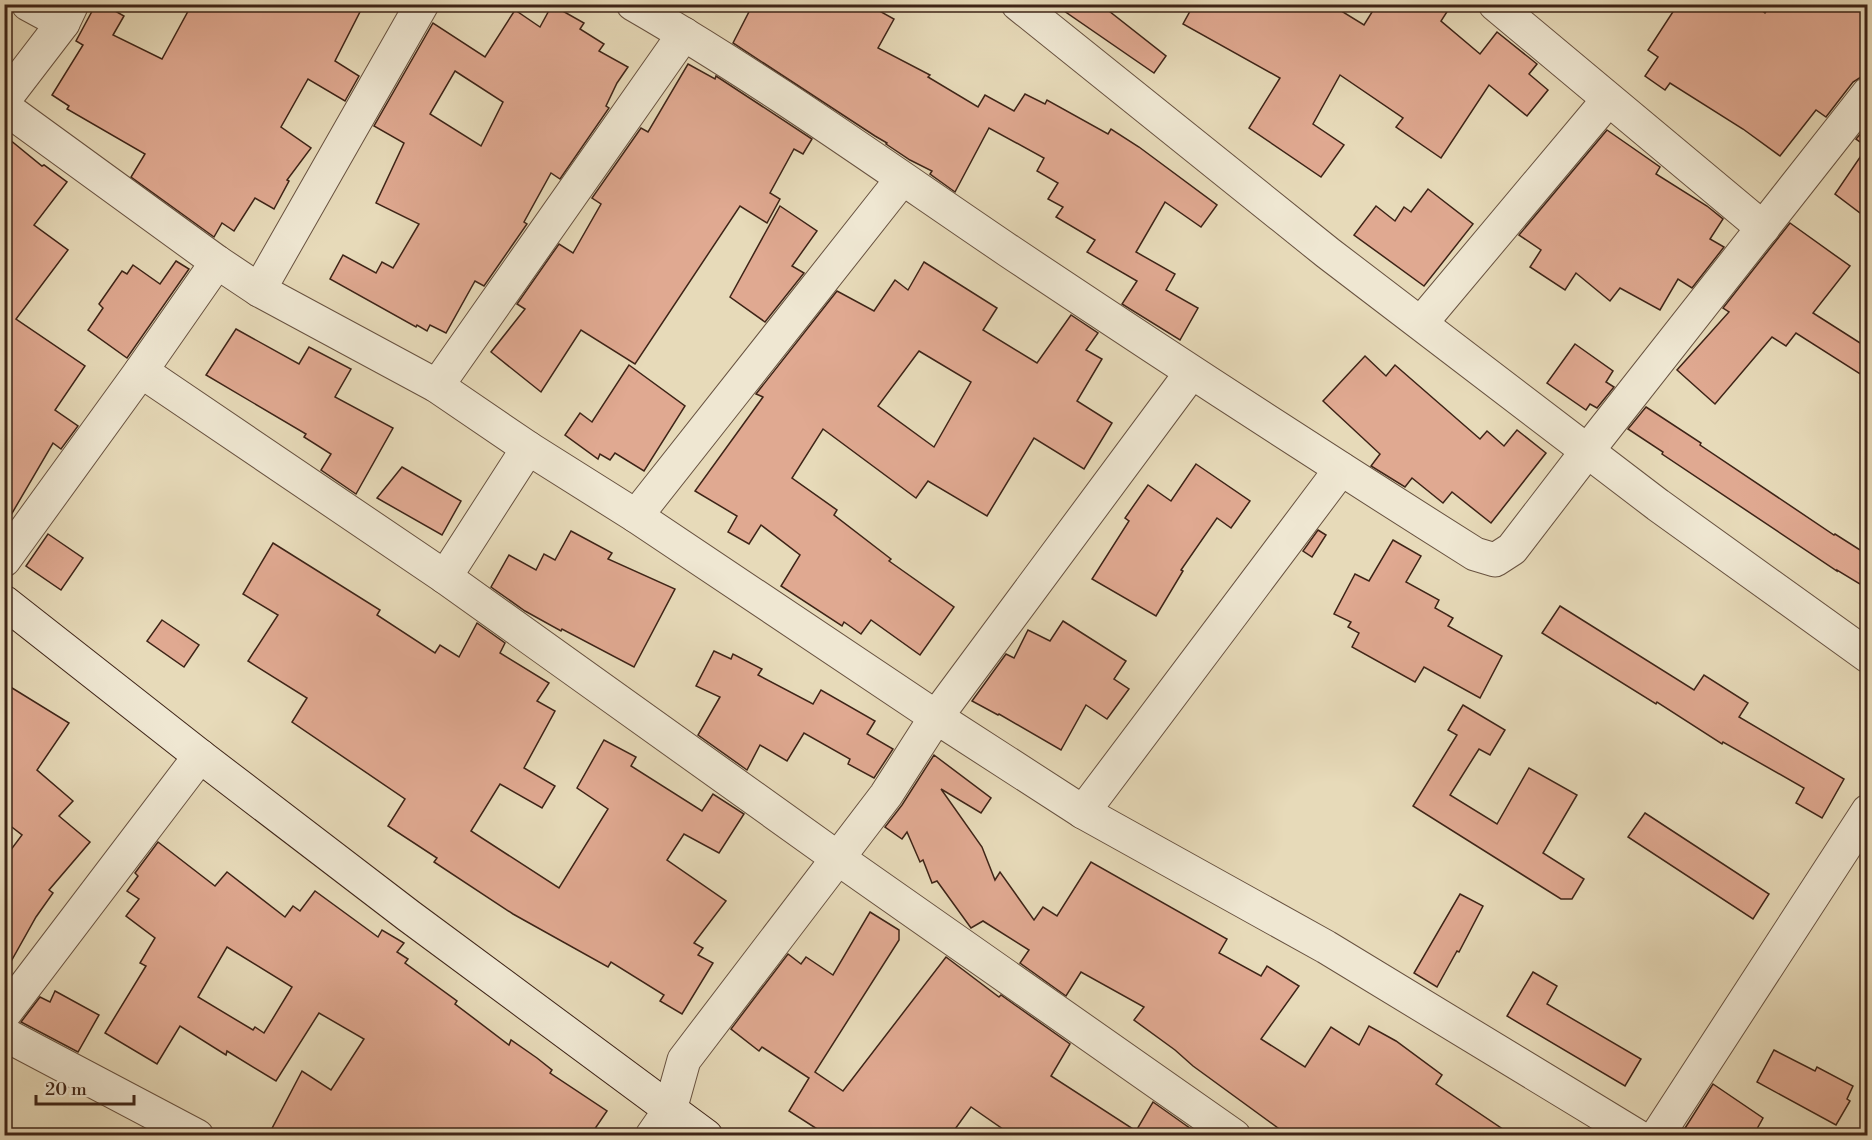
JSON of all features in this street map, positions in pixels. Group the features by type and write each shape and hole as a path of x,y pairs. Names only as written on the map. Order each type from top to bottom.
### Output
{"street":[{"path":"4,100 67,14 28,4"},
{"path":"259,290 422,4"},
{"path":"633,4 774,91 1191,373 1475,554 1495,560 1512,549 1868,94"},
{"path":"1018,4 1328,253 1658,505 1868,656"},
{"path":"1495,4 1763,228"},
{"path":"437,386 684,34"},
{"path":"1420,323 1608,100"},
{"path":"4,107 259,290 437,386 1083,812 1326,947 1637,1136"},
{"path":"636,516 902,179"},
{"path":"4,560 217,262"},
{"path":"141,371 445,577 839,859 1234,1136"},
{"path":"661,1123 684,1060 839,859 886,795 936,717 1191,373"},
{"path":"445,577 528,448"},
{"path":"1083,812 1341,469"},
{"path":"7,610 408,916 661,1123 706,1136"},
{"path":"4,1014 200,756"},
{"path":"1657,1136 1868,811"},
{"path":"4,1034 197,1136"}],"building":[{"path":"96,4 103,4 124,16 113,35 162,59 192,4 364,4 335,61 359,76 345,101 308,79 281,127 311,148 287,180 289,181 274,209 255,198 234,231 222,223 214,237 131,177 145,154 67,109 69,106 52,95 83,45 76,41"},
{"path":"753,4 867,4 894,19 878,48 930,75 928,77 978,107 985,95 1014,111 1025,94 1045,104 1047,100 1108,134 1111,129 1217,205 1201,227 1165,202 1136,252 1175,274 1166,290 1198,308 1180,340 1122,304 1137,281 1087,252 1095,240 1056,217 1063,207 1048,199 1058,183 1037,171 1044,158 989,128 955,192 930,174 932,171 910,160 733,43"},
{"path":"1054,4 1100,4 1166,56 1154,73"},
{"path":"1194,4 1330,4 1364,25 1377,4 1452,4 1441,21 1480,54 1497,32 1537,64 1529,74 1548,90 1527,116 1489,85 1441,158 1396,127 1403,118 1340,75 1313,124 1344,145 1321,177 1249,128 1280,78 1183,24"},
{"path":"1678,4 1754,4 1765,13 1772,4 1868,4 1868,76 1853,82 1826,117 1816,110 1780,156 1743,129 1670,83 1665,90 1645,76 1658,57 1648,50"},
{"path":"552,5 584,23 580,29 604,44 599,51 628,67 606,106 609,108 560,179 551,173 524,222 527,224 484,286 475,281 446,333 430,325 427,331 417,325 416,327 330,279 343,255 376,273 382,262 393,268 419,224 376,203 404,143 374,126 433,23 485,57 515,10 540,27","holes":["455,71 503,102 481,146 430,114"]},
{"path":"688,64 715,79 716,76 812,139 803,154 794,149 770,193 780,199 767,223 740,206 635,364 581,330 541,392 491,352 525,309 517,304 559,244 573,253 601,204 592,198 641,128 648,132"},
{"path":"1868,125 1868,219 1835,194 1867,147 1856,139"},
{"path":"1607,130 1660,167 1656,174 1707,206 1723,219 1710,239 1724,247 1692,288 1678,279 1660,310 1620,288 1610,301 1576,273 1565,290 1530,267 1541,250 1519,235"},
{"path":"4,135 42,166 44,165 67,182 34,225 68,250 16,319 85,366 55,410 78,426 61,449 53,443 4,527"},
{"path":"1428,189 1473,224 1424,286 1354,235 1376,206 1395,221 1404,207 1411,212"},
{"path":"780,206 817,231 792,266 804,273 765,322 730,297"},
{"path":"1790,223 1850,266 1813,313 1868,348 1868,379 1796,333 1786,346 1772,337 1715,404 1677,370 1729,312 1723,308"},
{"path":"176,261 189,269 127,358 88,330 103,308 99,304 122,271 127,274 133,265 160,284"},
{"path":"924,262 997,308 983,330 1037,363 1071,315 1098,333 1086,350 1102,359 1077,401 1112,423 1084,469 1034,438 987,516 928,481 916,498 823,429 792,478 837,510 834,515 891,559 889,561 954,607 920,655 871,620 861,634 844,622 842,626 781,586 800,555 761,525 749,544 728,532 737,516 695,491 763,397 756,394 837,291 874,311 895,280 908,290","holes":["919,351 971,382 934,447 878,406"]},
{"path":"236,329 299,364 309,347 351,369 335,397 393,428 356,494 321,470 331,454 304,437 306,434 206,375"},
{"path":"1575,344 1613,371 1606,382 1614,387 1597,408 1590,404 1586,410 1547,383"},
{"path":"1365,356 1386,376 1395,365 1480,439 1487,431 1504,446 1517,430 1546,453 1491,523 1452,492 1443,503 1412,478 1405,487 1371,466 1380,454 1323,401"},
{"path":"629,365 685,406 644,471 615,453 610,460 600,454 598,459 565,435 580,413 592,422"},
{"path":"1646,407 1834,535 1868,555 1868,589 1837,571 1628,429"},
{"path":"1196,464 1250,501 1231,528 1217,518 1181,570 1183,571 1156,616 1092,579 1129,521 1125,518 1148,485 1171,501"},
{"path":"402,467 461,501 442,535 377,498"},
{"path":"1318,530 1326,535 1312,557 1303,551"},
{"path":"571,531 612,553 608,559 675,589 634,667 525,611 491,587 509,555 536,570 544,554 555,560"},
{"path":"48,534 83,558 61,590 26,566"},
{"path":"1393,540 1421,556 1406,582 1439,600 1435,608 1453,618 1448,626 1502,656 1480,698 1424,667 1415,682 1352,647 1359,633 1348,627 1351,622 1334,614 1355,574 1369,581"},
{"path":"273,543 380,610 377,615 435,653 440,645 459,657 477,623 505,643 500,653 549,683 537,701 555,711 524,768 555,786 542,808 500,784 471,831 559,888 608,809 577,788 604,740 636,757 631,766 702,811 713,794 744,814 719,853 684,834 667,860 726,901 694,943 703,948 698,955 713,963 682,1014 660,1001 664,995 611,962 608,967 513,914 434,862 437,858 388,826 405,799 292,722 307,698 248,661 278,615 243,594"},
{"path":"1560,606 1694,690 1704,675 1748,703 1739,717 1844,779 1822,818 1796,803 1804,788 1723,742 1722,744 1542,633"},
{"path":"162,620 199,645 184,667 147,641"},
{"path":"1063,621 1126,661 1114,679 1129,689 1107,719 1086,705 1061,750 972,701 1006,654 1014,658 1028,630 1050,641"},
{"path":"714,651 731,659 733,654 762,669 758,675 813,704 821,690 875,721 867,734 893,749 874,778 848,764 850,759 804,733 787,761 760,745 747,770 698,735 720,697 696,686"},
{"path":"4,683 69,723 37,770 73,801 59,816 90,842 49,890 53,893 36,917 4,974 4,859 22,835 4,821"},
{"path":"1463,705 1505,730 1490,755 1479,749 1450,795 1497,824 1529,768 1577,795 1543,853 1584,879 1572,899 1561,899 1413,806 1457,735 1448,730"},
{"path":"934,755 991,798 981,813 941,789 982,847 995,880 1000,872 1034,920 1043,907 1057,916 1091,862 1227,939 1219,953 1261,976 1267,966 1299,986 1261,1039 1305,1067 1331,1027 1359,1045 1369,1026 1396,1041 1442,1075 1436,1084 1513,1136 1289,1136 1134,1020 1144,1007 1081,972 1066,996 1020,963 1029,950 983,921 971,928 937,881 932,883 923,860 920,862 907,832 902,839 885,827"},
{"path":"1645,813 1769,894 1753,919 1628,837"},
{"path":"158,842 215,886 227,872 285,917 293,906 300,911 315,891 378,937 382,930 404,943 397,952 408,959 405,963 457,1001 455,1004 509,1045 511,1040 552,1070 550,1073 607,1111 590,1136 268,1136 302,1071 331,1090 364,1039 319,1013 276,1081 227,1051 226,1055 180,1026 157,1064 105,1033 146,966 140,963 155,938 126,916 139,899 127,891 138,876 135,873","holes":["227,947 292,987 264,1033 255,1027 253,1030 198,997"]},
{"path":"1460,894 1483,906 1459,952 1457,951 1437,987 1414,973"},
{"path":"870,912 899,930 899,940 815,1072 843,1091 946,957 999,997 1001,995 1070,1044 1051,1076 1136,1131 1153,1102 1201,1136 1013,1136 971,1107 950,1136 828,1136 789,1111 809,1078 762,1047 759,1051 731,1029 788,954 801,964 806,957 833,975"},
{"path":"1533,972 1557,986 1547,1004 1641,1059 1625,1086 1507,1016"},
{"path":"55,991 99,1015 78,1052 21,1022 40,997 50,1002"},
{"path":"1774,1050 1815,1071 1817,1067 1853,1086 1847,1099 1850,1101 1836,1125 1757,1082"},
{"path":"1713,1084 1763,1118 1753,1136 1680,1136"}]}
